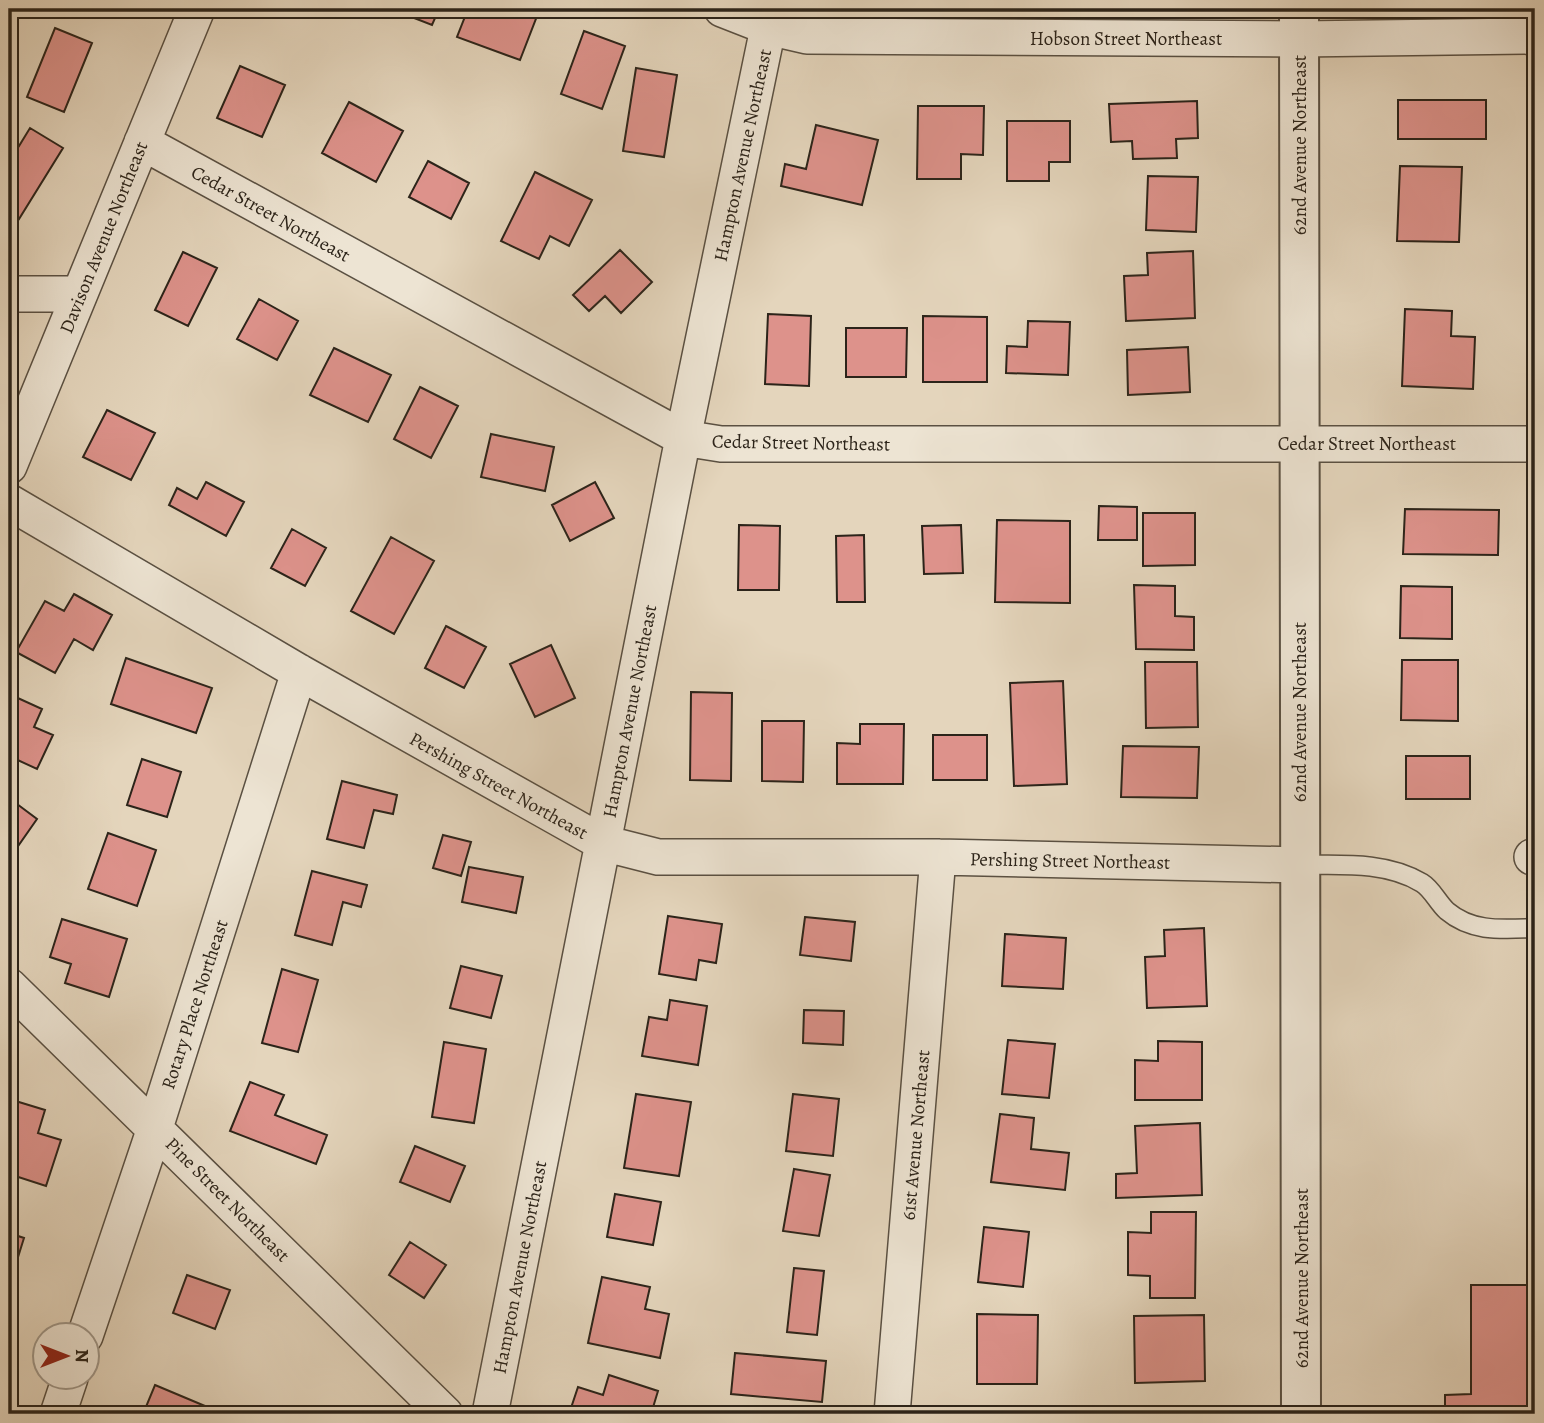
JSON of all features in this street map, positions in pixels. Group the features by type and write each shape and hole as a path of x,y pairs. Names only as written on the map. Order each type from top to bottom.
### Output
{"street":[{"name":"Davison Avenue Northeast","path":"9,466 197,9"},
{"name":"Hobson Street Northeast","path":"722,9 770,18 807,36 1299,24 1535,36"},
{"name":"Hampton Avenue Northeast","path":"489,1414 683,438 770,18"},
{"name":"62nd Avenue Northeast","path":"1299,24 1301,1414"},
{"name":"Cedar Street Northeast","path":"142,142 683,438 721,444 1535,444"},
{"path":"9,294 79,294"},
{"name":"Pershing Street Northeast","path":"9,502 299,672 603,844 658,857 938,857 1299,864"},
{"name":"Rotary Place Northeast","path":"89,1322 155,1128 299,672"},
{"name":"61st Avenue Northeast","path":"892,1414 938,857"},
{"name":"Pine Street Northeast","path":"9,986 445,1414"},
{"path":"58,1414 66,1392"}],"lane":[{"path":"1299,864 1360,865 1395,871 1424,884 1448,912 1482,929 1535,928"}],"building":[{"path":"391,9 439,9 432,25"},
{"path":"468,9 517,9 537,16 520,60 457,37"},
{"path":"55,28 92,43 64,112 27,97"},
{"path":"584,31 625,46 602,109 561,94"},
{"path":"240,66 285,85 262,137 217,118"},
{"path":"636,68 677,75 664,157 623,151"},
{"path":"1398,100 1486,100 1486,139 1398,139"},
{"path":"1197,101 1198,138 1176,139 1177,158 1133,159 1132,141 1111,142 1109,104"},
{"path":"349,102 403,131 376,182 322,153"},
{"path":"918,106 984,106 983,155 961,154 961,179 917,179"},
{"path":"1007,121 1070,121 1070,162 1049,162 1049,181 1007,181"},
{"path":"816,125 878,140 862,205 781,186 785,164 806,169"},
{"path":"30,128 63,148 19,219 9,212 9,139 19,146"},
{"path":"428,161 469,183 451,219 409,197"},
{"path":"1400,166 1462,167 1459,242 1397,241"},
{"path":"535,172 592,200 569,246 550,236 539,259 501,241"},
{"path":"1148,176 1198,177 1196,232 1146,230"},
{"path":"620,250 652,282 621,313 605,296 589,311 573,295"},
{"path":"1193,251 1195,318 1126,321 1124,276 1148,275 1147,253"},
{"path":"183,252 217,268 188,326 155,310"},
{"path":"1531,274 1535,274 1535,352 1534,352"},
{"path":"259,299 298,321 277,360 237,339"},
{"path":"1405,309 1452,311 1451,336 1475,337 1473,389 1402,386"},
{"path":"768,314 811,316 809,386 765,384"},
{"path":"923,316 987,317 987,382 923,382"},
{"path":"1028,321 1070,322 1068,375 1006,373 1007,346 1027,347"},
{"path":"846,328 907,328 906,377 846,377"},
{"path":"1188,347 1190,392 1128,395 1127,350"},
{"path":"334,348 391,375 368,422 310,395"},
{"path":"420,387 458,406 431,458 394,439"},
{"path":"107,410 155,433 131,480 83,457"},
{"path":"491,434 554,447 545,491 481,477"},
{"path":"206,482 244,502 226,536 169,505 177,488 197,499"},
{"path":"595,482 614,518 570,541 552,505"},
{"path":"1099,506 1137,507 1137,540 1098,540"},
{"path":"1405,509 1499,510 1498,555 1403,554"},
{"path":"1143,513 1195,513 1195,565 1143,566"},
{"path":"997,520 1070,521 1070,603 995,602"},
{"path":"739,525 780,526 779,590 738,590"},
{"path":"961,525 963,573 924,574 922,526"},
{"path":"292,529 326,548 305,586 271,568"},
{"path":"864,535 865,602 837,602 836,536"},
{"path":"391,537 434,561 394,634 351,611"},
{"path":"1134,585 1175,586 1175,616 1194,617 1194,650 1136,649"},
{"path":"1401,586 1452,587 1452,639 1400,638"},
{"path":"74,594 112,615 93,650 74,639 55,673 16,652 45,601 64,611"},
{"path":"446,626 486,647 464,688 425,668"},
{"path":"551,645 575,698 535,717 510,664"},
{"path":"126,658 212,688 196,733 111,704"},
{"path":"1402,660 1458,660 1458,721 1401,720"},
{"path":"1145,662 1197,662 1198,727 1146,728"},
{"path":"1063,681 1067,784 1014,786 1010,683"},
{"path":"691,692 732,693 731,781 690,780"},
{"path":"9,694 42,709 34,727 53,735 37,769 9,756"},
{"path":"762,721 804,721 803,782 762,781"},
{"path":"860,724 904,724 903,784 837,784 837,743 860,744"},
{"path":"933,735 987,735 987,780 933,780"},
{"path":"1123,746 1199,747 1197,798 1121,797"},
{"path":"1406,756 1470,756 1470,799 1406,799"},
{"path":"142,759 181,772 167,817 127,805"},
{"path":"342,781 397,795 393,814 374,810 364,848 327,839"},
{"path":"9,798 37,819 9,859"},
{"path":"108,833 156,850 137,906 88,889"},
{"path":"443,835 471,842 461,876 433,868"},
{"path":"469,867 523,877 516,913 462,902"},
{"path":"312,871 367,885 361,907 343,902 332,945 295,935"},
{"path":"668,916 722,924 716,963 699,960 696,980 659,974"},
{"path":"805,917 855,922 851,961 800,955"},
{"path":"62,919 127,939 109,997 65,983 71,964 50,957"},
{"path":"1204,928 1207,1006 1147,1008 1145,957 1165,956 1164,930"},
{"path":"1005,934 1066,938 1063,989 1002,986"},
{"path":"461,966 502,976 491,1018 450,1008"},
{"path":"282,969 318,980 298,1052 262,1043"},
{"path":"670,1000 707,1006 698,1065 642,1056 649,1017 667,1020"},
{"path":"804,1010 844,1011 843,1045 803,1043"},
{"path":"1008,1040 1055,1044 1049,1098 1002,1094"},
{"path":"1158,1041 1202,1042 1202,1100 1135,1100 1135,1060 1158,1061"},
{"path":"444,1042 486,1049 474,1123 432,1117"},
{"path":"250,1082 284,1095 275,1115 327,1135 316,1164 230,1131"},
{"path":"636,1094 691,1102 679,1176 624,1168"},
{"path":"793,1094 839,1099 833,1156 786,1151"},
{"path":"9,1099 45,1110 38,1133 61,1140 46,1186 9,1174"},
{"path":"1000,1114 1034,1118 1031,1149 1069,1153 1065,1190 991,1182"},
{"path":"1200,1123 1202,1195 1116,1198 1116,1174 1137,1173 1135,1126"},
{"path":"415,1146 465,1166 450,1202 400,1182"},
{"path":"794,1169 830,1175 819,1236 783,1231"},
{"path":"615,1194 661,1202 653,1245 607,1237"},
{"path":"1151,1212 1196,1212 1195,1298 1150,1298 1150,1276 1128,1275 1128,1232 1151,1233"},
{"path":"984,1227 1029,1232 1023,1287 978,1282"},
{"path":"9,1233 24,1238 9,1286"},
{"path":"410,1242 446,1265 424,1298 389,1275"},
{"path":"794,1268 824,1271 817,1335 787,1332"},
{"path":"187,1275 230,1290 215,1329 173,1313"},
{"path":"602,1277 650,1287 645,1309 669,1314 660,1358 588,1343"},
{"path":"1471,1285 1535,1285 1535,1414 1445,1414 1445,1395 1471,1394"},
{"path":"977,1314 1038,1315 1037,1384 977,1384"},
{"path":"1204,1315 1205,1381 1135,1383 1134,1316"},
{"path":"735,1353 826,1361 822,1402 731,1394"},
{"path":"609,1375 658,1391 651,1414 569,1414 578,1387 603,1395"},
{"path":"155,1385 224,1414 143,1414"}]}
